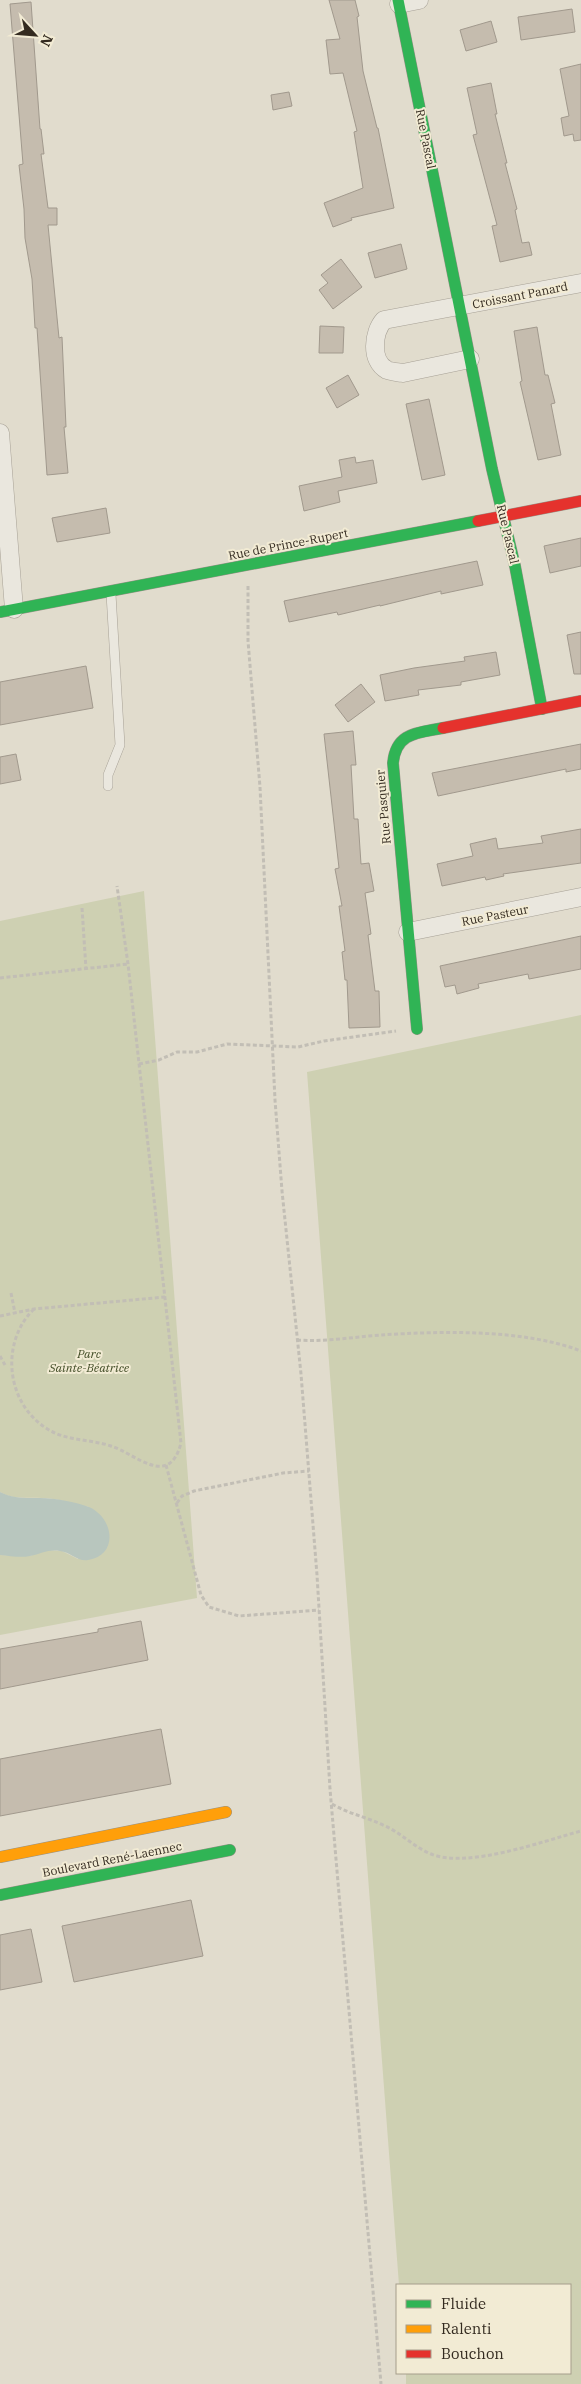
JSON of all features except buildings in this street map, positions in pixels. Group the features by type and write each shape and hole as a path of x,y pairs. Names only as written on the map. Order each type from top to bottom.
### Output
{"street":[{"path":"399,2 419,0"},
{"name":"Rue Pascal","path":"399,2 459,307 492,469 504,516 542,709"},
{"name":"Croissant Panard","path":"459,307 581,283"},
{"path":"459,307 384,320 378,326 375,336 376,356 386,369 403,373 470,359"},
{"path":"0,433 7,610"},
{"name":"Rue de Prince-Rupert","path":"7,610 581,501"},
{"name":"Rue Pasquier","path":"417,1029 393,763 394,751 400,740 410,735 581,701"},
{"name":"Rue Pasteur","path":"408,932 581,897"},
{"name":"Boulevard René-Laennec","path":"0,1857 226,1812"},
{"name":"Boulevard René-Laennec","path":"0,1895 230,1850"}],"lane":[{"path":"108,786 108,775 120,745 110,591"}],"path":[{"path":"248,565 248,641 260,787 282,1191 298,1340 309,1471 331,1804 381,2384"},
{"path":"0,1356 22,1405 29,1414 49,1430 73,1440 112,1446 153,1467 166,1465 174,1460 181,1443 128,964 117,886"},
{"path":"82,908 86,969"},
{"path":"0,978 128,964"},
{"path":"139,1064 159,1060 177,1052 196,1052 228,1044 298,1047 324,1041 417,1029"},
{"path":"11,1293 15,1313"},
{"path":"0,1316 34,1309 165,1297"},
{"path":"6,1366 9,1347 18,1326 34,1309"},
{"path":"298,1340 316,1341 383,1335 521,1336 581,1351"},
{"path":"166,1465 202,1595 209,1607 239,1616 319,1610"},
{"path":"177,1504 182,1496 194,1491 283,1473 309,1471"},
{"path":"331,1804 345,1812 388,1827 431,1854 447,1858 462,1858 505,1851 581,1831"}],"green space":[{"name":"Parc Sainte-Béatrice","path":"144,891 197,1598 0,1635 0,1555 30,1556 46,1550 62,1551 78,1559 89,1507 48,1498 16,1497 0,1492 0,921"},
{"path":"581,1015 581,2384 406,2384 406,2374 571,2374 571,2284 399,2284 307,1072"}],"shaded area":[{"path":"0,1492 15,1497 46,1498 78,1503 89,1507 104,1519 110,1536 109,1544 98,1557 88,1560 81,1560 64,1552 56,1551 48,1551 27,1557 0,1555"}],"traffic: fast":[{"path":"398,0 492,469 515,566 542,709"},
{"path":"0,612 478,521"},
{"path":"417,1029 393,763 395,753 404,740 417,733 443,728"},
{"path":"0,1895 230,1850"}],"traffic: slow":[{"path":"0,1857 226,1812"}],"traffic: jam":[{"path":"478,521 581,501"},
{"path":"443,728 581,701"}]}
